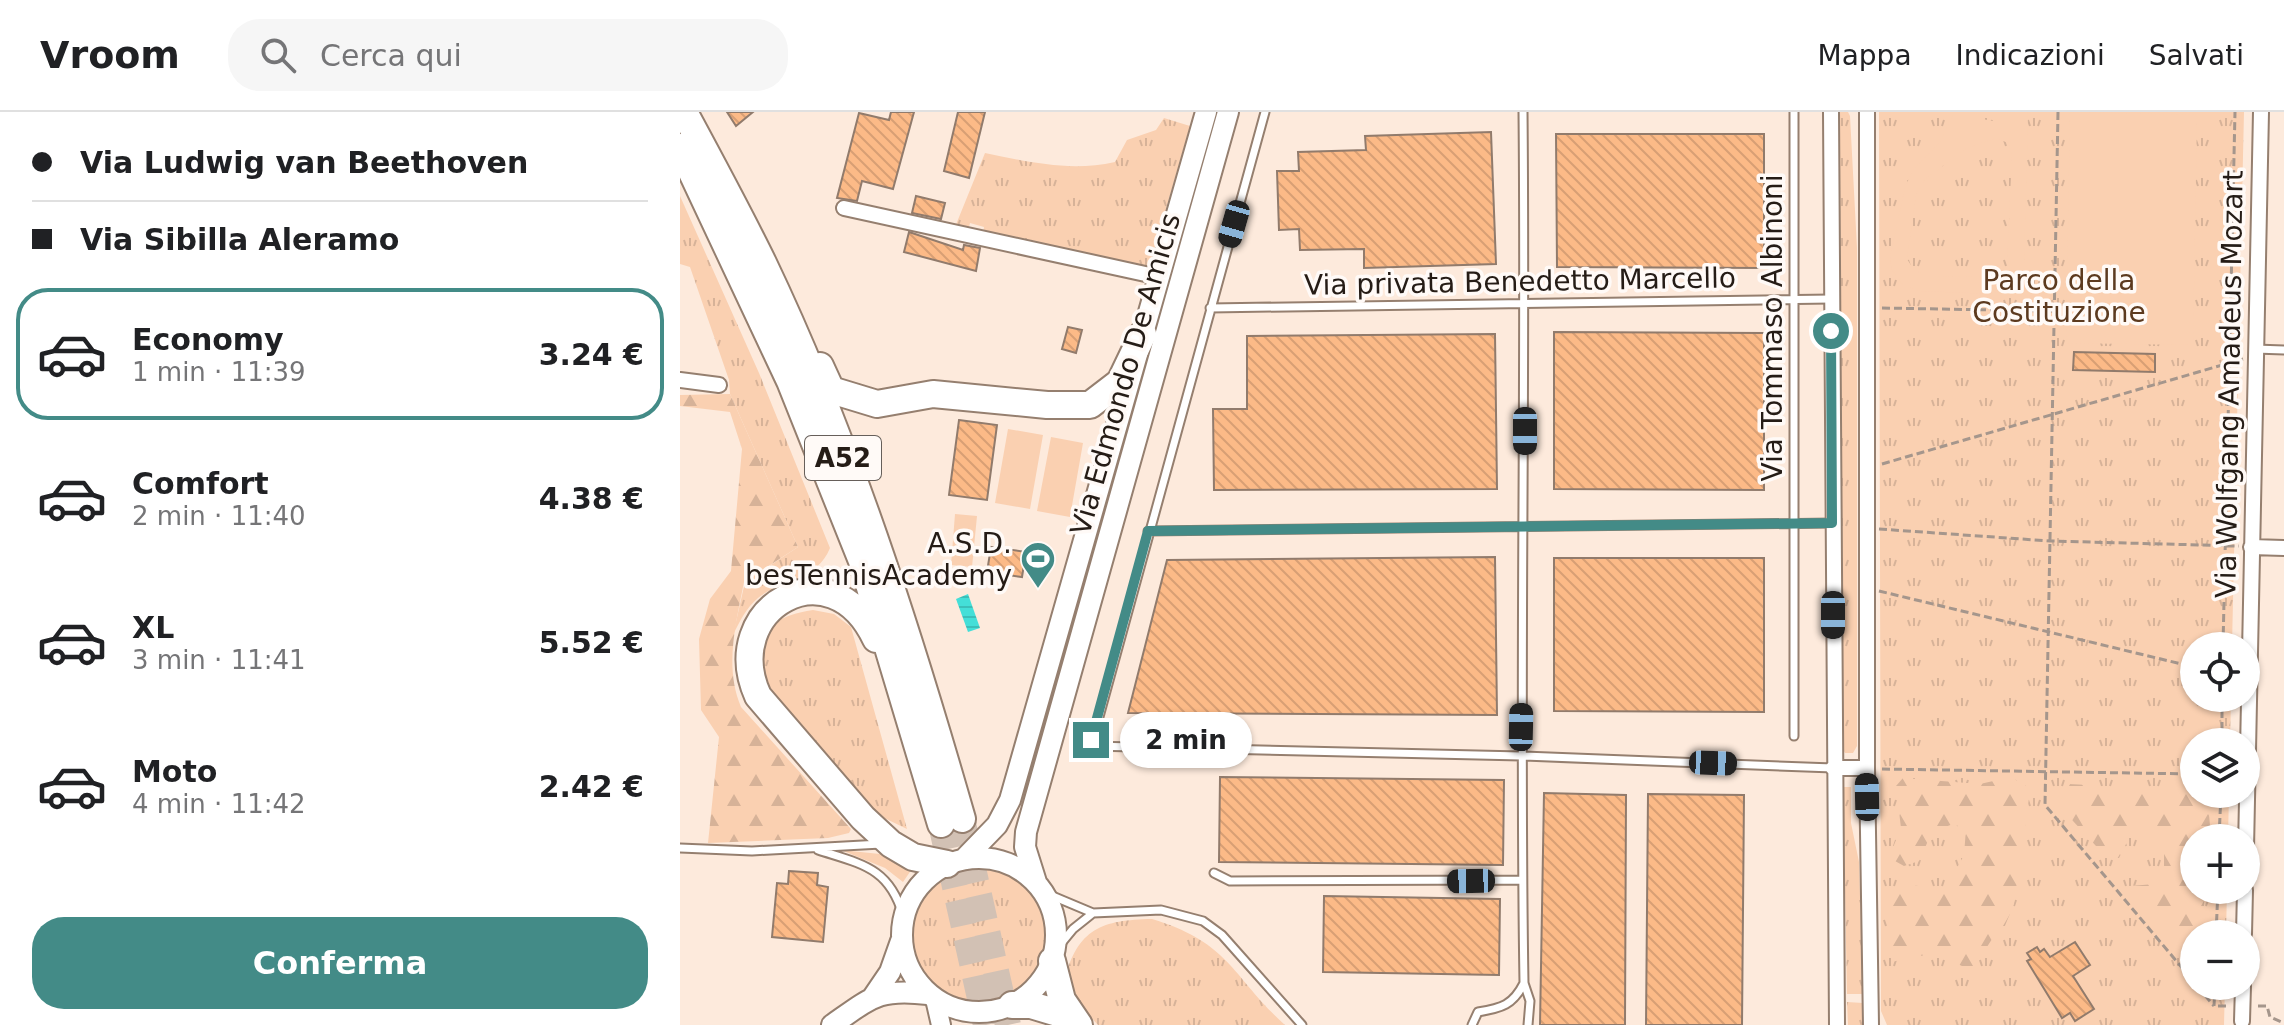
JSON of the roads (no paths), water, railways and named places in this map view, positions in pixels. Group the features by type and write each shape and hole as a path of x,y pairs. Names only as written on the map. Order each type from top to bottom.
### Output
{"highway":[{"name":"A52","path":"680,147 790,381 862,561 909,715 952,822 879,549 764,265 684,112"},
{"path":"764,265 779,272 831,390 877,404 933,394 1047,405 1090,405 1120,382 1143,334"},
{"path":"909,715 897,701 865,615 853,604 833,594 813,591 796,594 776,604 762,619 747,654 750,677 758,696 863,818 891,844 913,857 956,861"},
{"path":"1053,956 1055,986 1075,1021"},
{"path":"1006,1007 1031,1005 1075,1021"}],"main road":[{"name":"Via Edmondo De Amicis","path":"956,861 997,825 1010,800 1206,112"},
{"name":"Via Edmondo De Amicis","path":"1040,887 1025,847 1026,832 1228,112"},
{"path":"873,997 890,972 901,941 903,915 915,889 956,861 999,860 1013,865 1040,887 1054,915 1053,956 1037,986 984,1025"},
{"path":"901,941 909,969 932,996"},
{"path":"832,1025 873,997 894,990 932,996 967,1011 1006,1007"}],"street":[{"path":"1831,112 1837,1025"},
{"path":"1867,112 1867,768 1871,1025"},
{"name":"Via Wolfgang Amadeus Mozart","path":"2246,824 2261,112"},
{"path":"844,208 1159,277"},
{"path":"680,380 719,385"},
{"path":"2251,547 2284,548"},
{"path":"1833,768 1867,768"},
{"path":"932,996 941,1025"},
{"path":"2243,1000 2243,1024"}],"lane":[{"path":"1265,112 1091,746 1521,756 1833,768"},
{"path":"1523,112 1526,303 1521,756 1524,983 1530,1001 1528,1025"},
{"name":"Via Tommaso Albinoni","path":"1794,112 1794,736"},
{"name":"Via privata Benedetto Marcello","path":"1210,308 1831,299"},
{"path":"2255,353 2284,350"},
{"path":"1148,531 1832,523"},
{"path":"680,848 752,851 891,844"},
{"path":"812,848 869,867 897,893 903,915"},
{"path":"1214,873 1230,881 1522,880"},
{"path":"1040,887 1093,913 1161,910 1203,921 1222,935 1302,1025"},
{"path":"1053,956 1073,929 1093,913"},
{"path":"1472,1025 1478,1012 1504,1007 1516,999 1524,983"}],"water":[{"path":"968,594 980,628 968,632 956,599"}],"tunnel":[{"path":"962,819 1008,1025"},
{"path":"941,824 986,1025"}],"place":[{"name":"A.S.D. besTennisAcademy","path":"1038,590"}],"park label":[{"name":"Parco della Costituzione","path":"2059,296"}]}
